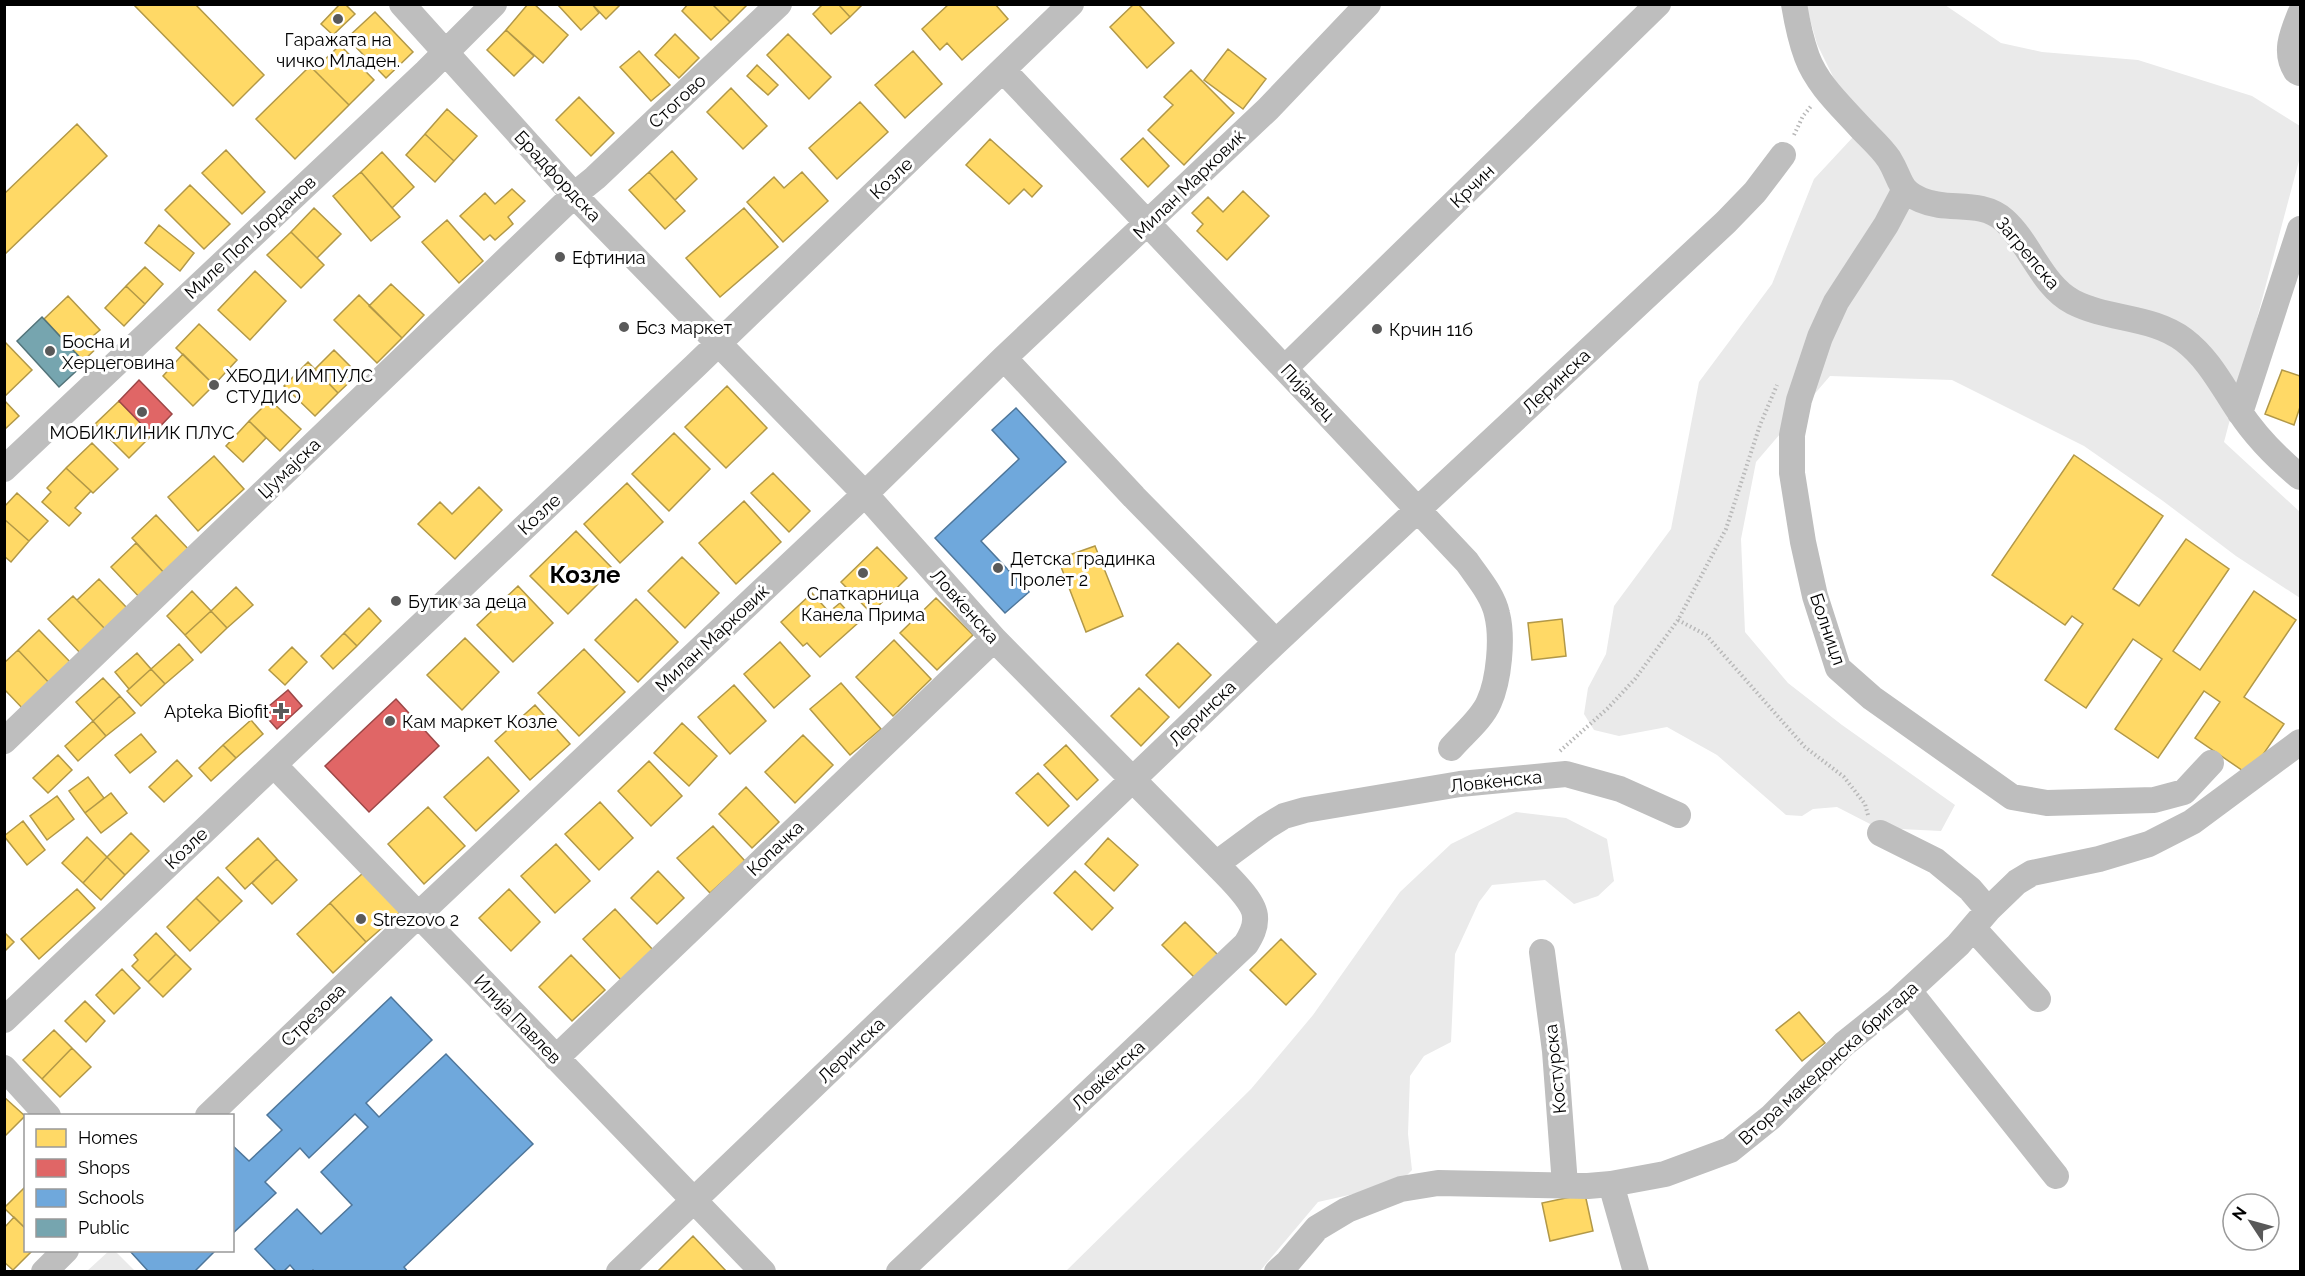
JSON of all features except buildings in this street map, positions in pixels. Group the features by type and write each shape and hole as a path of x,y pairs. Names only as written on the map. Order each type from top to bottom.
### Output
{"street":[{"name":"Брадфордска","path":"402,4 574,195 718,344"},
{"name":"Миле Поп Јорданов","path":"4,469 494,4"},
{"name":"Стогово","path":"574,195 604,170 779,4"},
{"name":"Козле","path":"4,1020 718,344 1071,4"},
{"name":"Милан Марковиќ","path":"418,915 865,494 1004,358 1268,109 1368,4"},
{"name":"Крчин","path":"1285,368 1658,4"},
{"path":"1794,4 1807,58 1825,88 1889,159 1904,191"},
{"path":"2301,14 2291,37 2289,51 2290,62 2296,71 2301,73"},
{"name":"Пијанец","path":"1003,70 1467,562 1487,591 1497,614 1499,656 1496,677 1489,703 1450,748"},
{"name":"Леринска","path":"619,1272 1276,642 1725,222 1755,192 1784,155"},
{"name":"Загрепска","path":"1904,191 1924,201 1983,208 1996,214 2006,222 2052,285 2072,301 2095,311 2164,328 2183,339 2206,361 2262,442 2301,477"},
{"name":"Болницл","path":"1904,191 1886,225 1836,302 1824,328 1799,400 1792,435 1792,473 1803,542 1815,596 1838,668 1872,698 2012,797 2047,803 2154,800 2184,792 2211,763"},
{"name":"Џумајска","path":"4,741 574,195"},
{"path":"2240,413 2301,229"},
{"name":"Ловќенска","path":"718,344 865,494 994,639 1134,778 1216,864 1246,898 1256,915 1254,930 1246,944 899,1272"},
{"path":"1004,358 1134,497 1276,642"},
{"name":"Копачка","path":"556,1058 994,639"},
{"name":"Втора македонска бригада","path":"1286,1268 1317,1228 1347,1210 1401,1189 1438,1183 1611,1184 1665,1174 1730,1150 1771,1117 1844,1044 1909,991 1958,945 2017,882 2032,873 2098,859 2149,844 2192,822 2301,742"},
{"name":"Илија Павлев","path":"274,765 763,1272"},
{"name":"Ловќенска","path":"1216,864 1284,816 1305,810 1460,784 1532,776 1566,774 1620,789 1678,815"},
{"path":"1880,833 1936,861 1970,889 1981,919 2038,999"},
{"name":"Стрезова","path":"210,1114 418,915"},
{"name":"Костурска","path":"1542,952 1555,1051 1565,1185"},
{"path":"1909,991 2056,1176"},
{"path":"4,1068 46,1114"},
{"path":"1611,1184 1636,1272"},
{"path":"45,1272 65,1252"}],"path":[{"path":"1784,155 1803,116 1825,88"},
{"path":"1532,776 1618,698 1635,679 1678,620 1726,529 1760,424 1781,376"},
{"path":"1678,620 1706,635 1805,747 1844,777 1865,804 1870,820 1880,833"}],"shaded area":[{"path":"1806,5 1945,5 2001,43 2042,52 2138,60 2252,96 2300,126 2300,157 2224,442 2300,512 2300,598 2236,556 2084,446 1952,380 1830,376 1756,462 1741,539 1745,632 1788,683 1842,725 1955,805 1941,831 1874,826 1837,807 1813,809 1802,816 1786,815 1717,755 1667,727 1619,736 1594,730 1584,714 1588,688 1606,654 1614,606 1671,529 1699,382 1772,284 1814,179 1854,136 1847,105 1817,44"},
{"path":"1516,812 1566,818 1607,839 1614,881 1598,896 1574,904 1545,880 1492,885 1479,902 1455,954 1451,1042 1424,1056 1410,1076 1408,1134 1412,1170 1398,1184 1318,1202 1260,1271 1065,1272 1251,1089 1313,1015 1400,892 1451,844"},
{"path":"108,1252 116,1252 135,1271 87,1271"}],"place":[{"name":"Гаражата на чичко Младен.","path":"338,19"},
{"name":"Ефтиниа","path":"560,257"},
{"name":"Бсз маркет","path":"624,327"},
{"name":"Крчин 11б","path":"1377,329"},
{"name":"Босна и Херцеговина","path":"50,351"},
{"name":"ХБОДИ ИМПУЛС СТУДИО","path":"214,385"},
{"name":"МОБИКЛИНИК ПЛУС","path":"142,412"},
{"name":"Детска градинка Пролет 2","path":"998,568"},
{"name":"Спаткарница Канела Прима","path":"863,573"},
{"name":"Бутик за деца","path":"396,601"},
{"name":"Apteka Biofit","path":"281,711"},
{"name":"Кам маркет Козле","path":"390,721"},
{"name":"Strezovo 2","path":"361,919"}],"district":[{"name":"Козле","path":"585,574"}]}
